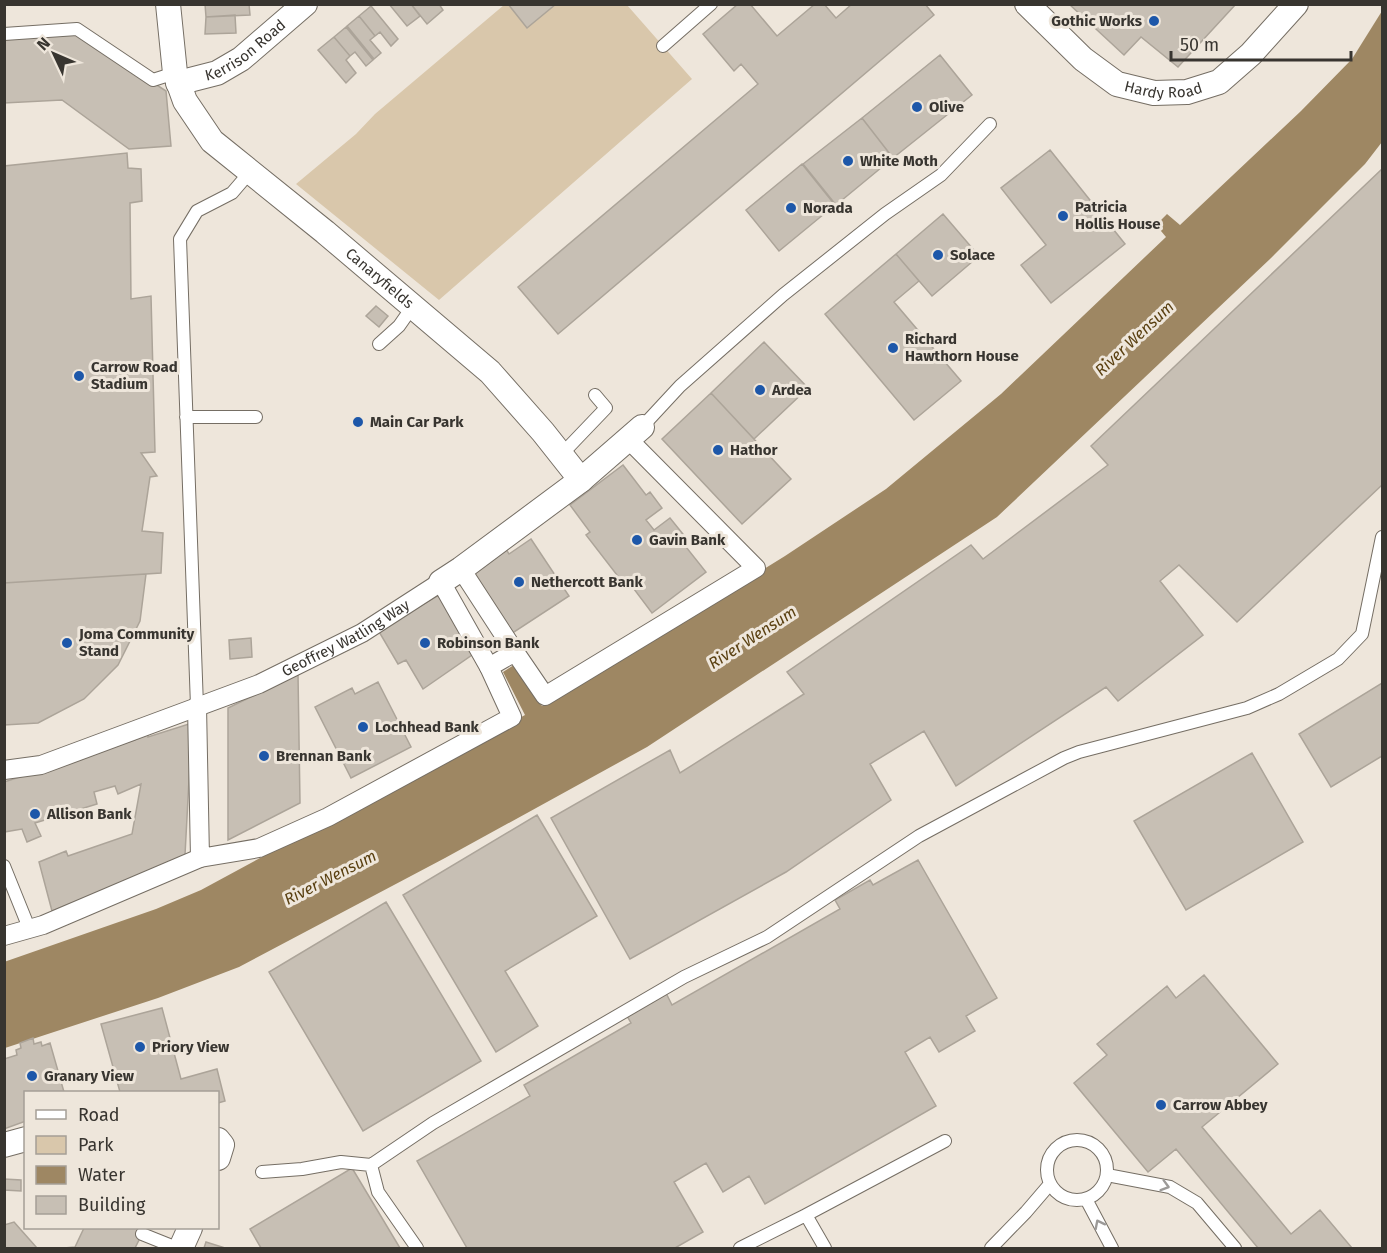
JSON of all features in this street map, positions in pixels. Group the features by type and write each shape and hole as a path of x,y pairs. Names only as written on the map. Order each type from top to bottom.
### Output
{"street":[{"name":"Canaryfields","path":"168,4 176,78 185,101 212,141 490,372 581,480"},
{"name":"Kerrison Road","path":"176,78 217,73 241,59 305,4"},
{"name":"Hardy Road","path":"1027,4 1083,59 1117,84 1154,93 1187,92 1219,82 1251,54 1296,4"},
{"name":"Geoffrey Watling Way","path":"4,770 41,765 259,684 362,633 451,575 581,480 635,433"},
{"path":"451,575 515,652 544,696 756,568 635,433"},
{"path":"4,936 43,925 200,858 259,848 328,817 512,717 451,575"},
{"path":"489,667 515,652"},
{"path":"197,706 200,858"},
{"path":"4,1145 24,1140"},
{"path":"219,1141 222,1145 219,1155"},
{"path":"179,1248 189,1229"}],"lane":[{"path":"663,46 711,4"},
{"path":"4,34 77,30 153,80 176,78"},
{"path":"635,433 680,386 783,295 885,214 941,175 990,124"},
{"path":"197,706 180,239 197,211 232,193 250,172"},
{"path":"379,344 399,326 413,306"},
{"path":"561,455 606,408 595,395"},
{"path":"186,417 256,417"},
{"path":"262,1172 302,1169 341,1162 371,1165 433,1123 684,977 767,937 919,836 1064,758 1247,708 1279,694 1338,659 1362,634 1383,537"},
{"path":"4,866 27,923 27,929"},
{"path":"1078,1140 1091,1143 1101,1151 1107,1164 1107,1175 1100,1190 1086,1199 1072,1201 1059,1195 1050,1184 1047,1170 1049,1159 1055,1150 1067,1142 1078,1140"},
{"path":"740,1248 945,1141"},
{"path":"371,1165 378,1192 417,1248"},
{"path":"1107,1175 1170,1186 1197,1203 1234,1248"},
{"path":"991,1248 1050,1184"},
{"path":"1086,1199 1112,1248"},
{"path":"806,1215 825,1248"},
{"path":"142,1234 179,1248"}],"green space":[{"path":"504,5 627,5 692,79 439,300 296,184"}],"water":[{"name":"River Wensum","path":"1382,11 1382,142 1365,164 1270,259 997,517 647,747 445,858 239,967 158,998 5,1048 4,962 156,909 201,890 525,715 503,672 514,665 542,706 785,556 886,489 1001,394 1166,237 1156,225 1167,214 1180,225 1301,111 1352,59"}],"building":[{"path":"205,4 249,4 250,15 206,17"},
{"path":"389,4 411,4 420,16 407,26"},
{"path":"411,4 439,4 443,10 427,24"},
{"path":"508,4 556,4 527,28"},
{"path":"738,4 750,4 777,36 815,4 824,4 836,18 852,4 925,4 934,15 558,334 518,287 758,84 741,64 734,71 703,34"},
{"name":"Gothic Works","path":"1069,4 1236,4 1178,67 1141,37 1124,55"},
{"path":"371,6 398,39 391,46 380,32 375,36 359,16"},
{"path":"235,15 236,33 205,34 206,17"},
{"path":"359,16 375,36 370,40 381,53 374,59 347,26"},
{"path":"346,27 373,60 366,66 355,52 350,56 334,37"},
{"path":"76,32 166,91 171,146 129,149 62,100 4,103 4,37"},
{"path":"334,37 350,56 346,60 356,73 346,83 318,50"},
{"name":"Olive","path":"940,55 972,95 893,158 862,118"},
{"name":"White Moth","path":"862,118 893,158 836,205 803,164"},
{"name":"Patricia Hollis House","path":"1050,150 1125,244 1051,303 1021,265 1046,245 1001,188"},
{"name":"Carrow Road Stadium","path":"127,153 128,168 141,169 142,201 130,203 131,299 151,296 155,452 141,453 157,476 150,477 142,531 163,533 161,573 4,583 4,166"},
{"name":"Norada","path":"802,164 835,205 779,251 746,210"},
{"path":"1382,169 1382,485 1237,622 1179,565 1160,581 1203,635 1118,701 1106,687 956,786 924,731 870,764 891,800 786,872 630,959 551,818 670,750 680,773 804,694 787,672 971,545 983,559 1108,465 1091,446"},
{"name":"Solace","path":"943,214 979,256 932,296 896,254"},
{"name":"Richard Hawthorn House","path":"896,254 919,281 894,302 961,381 914,420 825,314"},
{"path":"376,306 388,316 379,327 366,316"},
{"name":"Ardea","path":"764,342 808,388 754,439 711,393"},
{"name":"Hathor","path":"711,393 791,479 742,524 662,439"},
{"name":"Gavin Bank","path":"623,465 646,495 650,492 662,508 646,520 654,530 670,518 687,539 682,542 706,572 652,613 631,585 627,588 586,535 590,532 570,505"},
{"name":"Nethercott Bank","path":"531,539 569,596 511,634 469,569 504,546 509,554"},
{"name":"Joma Community Stand","path":"146,574 140,621 118,665 84,699 38,723 4,725 4,583"},
{"name":"Robinson Bank","path":"439,595 472,655 423,689 406,660 398,664 378,630"},
{"path":"251,638 252,657 230,659 229,640"},
{"name":"Brennan Bank","path":"298,674 300,803 228,840 228,708"},
{"name":"Lochhead Bank","path":"378,682 411,747 351,778 315,707 352,688 355,694"},
{"path":"1382,683 1382,756 1331,787 1299,734"},
{"name":"Allison Bank","path":"192,723 185,855 166,865 52,911 39,862 66,851 68,856 132,834 141,784 118,794 115,786 94,792 97,804 35,823 41,836 27,842 22,829 4,832 4,782 135,740 135,733 148,730 148,737"},
{"path":"1252,753 1303,842 1186,910 1134,821"},
{"path":"537,815 597,916 505,971 538,1026 496,1052 403,895"},
{"path":"918,860 997,998 966,1016 975,1031 939,1052 930,1037 905,1052 936,1106 765,1204 749,1176 723,1192 706,1163 674,1182 703,1232 675,1248 467,1248 417,1161 530,1096 524,1085 631,1023 627,1016 666,993 672,1005 840,909 835,900 870,880 873,885"},
{"path":"386,902 481,1061 363,1131 269,972"},
{"name":"Carrow Abbey","path":"1204,975 1278,1064 1202,1127 1291,1234 1320,1210 1352,1248 1258,1248 1176,1149 1148,1172 1074,1083 1107,1055 1097,1044 1167,986 1176,998"},
{"name":"Priory View","path":"162,1008 181,1079 217,1069 225,1101 219,1103 219,1091 120,1091 101,1024"},
{"name":"Granary View","path":"33,1038 34,1044 41,1042 42,1046 50,1043 64,1091 24,1091 24,1122 4,1129 4,1059 17,1055 16,1050 21,1048 20,1043"},
{"path":"352,1168 400,1248 261,1248 250,1229"},
{"path":"4,1179 21,1180 21,1191 4,1190"},
{"path":"14,1222 37,1248 4,1248 4,1225"},
{"path":"84,1229 144,1229 135,1248 64,1248 75,1247"},
{"path":"206,1242 225,1248 204,1248"}],"place":[{"name":"Gothic Works","path":"1154,21"},
{"name":"Olive","path":"917,107"},
{"name":"White Moth","path":"848,161"},
{"name":"Norada","path":"791,208"},
{"name":"Patricia Hollis House","path":"1063,216"},
{"name":"Solace","path":"938,255"},
{"name":"Richard Hawthorn House","path":"893,348"},
{"name":"Carrow Road Stadium","path":"79,376"},
{"name":"Ardea","path":"760,390"},
{"name":"Main Car Park","path":"358,422"},
{"name":"Hathor","path":"718,450"},
{"name":"Gavin Bank","path":"637,540"},
{"name":"Nethercott Bank","path":"519,582"},
{"name":"Joma Community Stand","path":"67,643"},
{"name":"Robinson Bank","path":"425,643"},
{"name":"Lochhead Bank","path":"363,727"},
{"name":"Brennan Bank","path":"264,756"},
{"name":"Allison Bank","path":"35,814"},
{"name":"Priory View","path":"140,1047"},
{"name":"Granary View","path":"32,1076"},
{"name":"Carrow Abbey","path":"1161,1105"}]}
